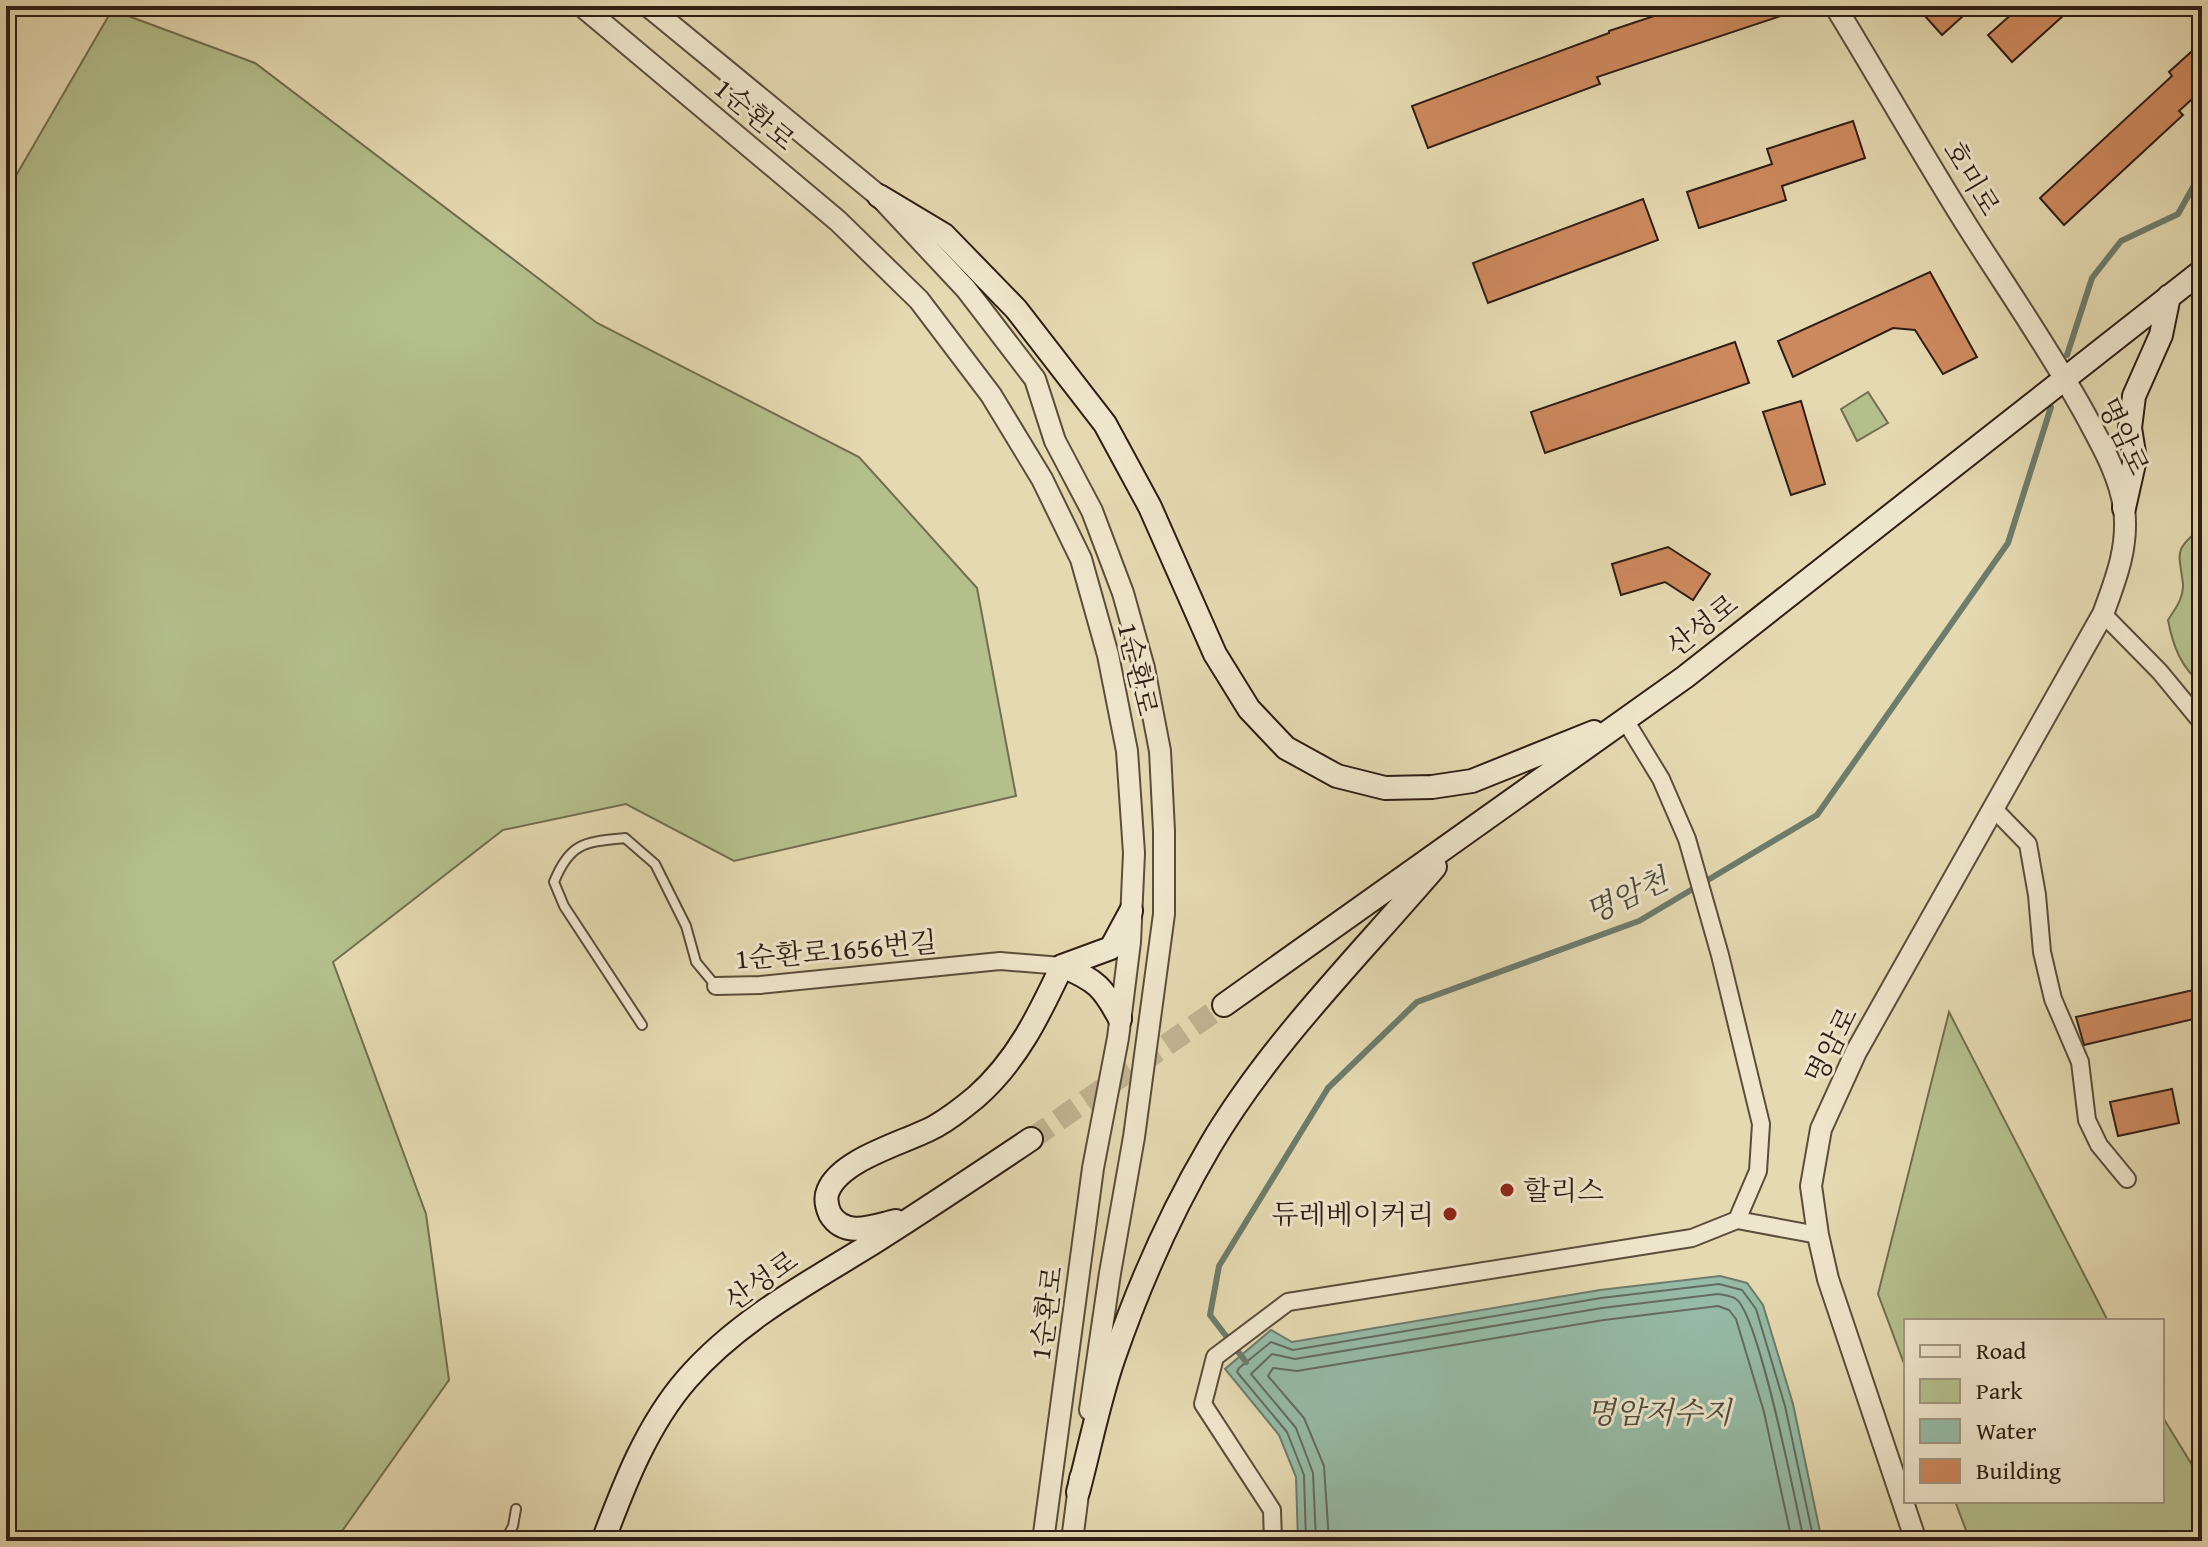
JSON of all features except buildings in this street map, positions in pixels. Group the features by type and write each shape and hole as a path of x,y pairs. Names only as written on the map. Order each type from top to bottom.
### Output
{"main road":[{"path":"879,196 944,235 1016,309 1105,424 1150,507 1215,654 1249,709 1286,748 1337,776 1385,788 1432,787 1472,781 1625,720"},
{"name":"산성로","path":"1224,1005 1685,677 2202,271"},
{"path":"2124,508 2135,459 2130,428 2134,396 2161,335 2169,296"},
{"path":"1078,1492 1118,1345 1146,1273 1210,1146 1263,1069 1316,1003 1460,839"},
{"path":"917,1215 858,1230 844,1227 833,1218 826,1206 828,1190 862,1159 938,1125 975,1098 1008,1064 1031,1030 1062,966 1111,948 1131,911"},
{"path":"1062,966 1091,978 1108,997 1120,1019"},
{"name":"산성로","path":"603,1541 620,1495 663,1411 685,1381 711,1354 790,1294 1031,1139"}],"street":[{"name":"1순환로","path":"582,6 838,221 919,300 991,395 1042,479 1081,559 1108,655 1127,751 1134,853 1120,1019 1093,1168 1043,1541"},
{"name":"1순환로","path":"648,6 879,196 966,289 1035,379 1055,441 1092,511 1123,593 1144,668 1160,751 1164,831 1162,927 1136,1122 1110,1273 1072,1541"},
{"name":"호미로","path":"1835,6 1958,210 2064,377"},
{"name":"명암로","path":"1916,1541 1828,1279 1811,1186 1821,1129 1856,1052 2103,614 2120,569 2125,538 2124,508 2117,481 2105,451 2064,377"},
{"path":"2103,614 2160,672 2202,723"},
{"path":"1625,720 1661,779 1687,839 1720,955 1761,1124 1758,1171 1737,1220"},
{"path":"1994,809 2028,844 2042,952 2053,999 2080,1062 2087,1120 2099,1145 2127,1179"},
{"name":"1순환로1656번길","path":"716,986 760,985 1000,961 1062,966"},
{"path":"1273,1541 1272,1510 1203,1404 1215,1357 1288,1302 1692,1238 1737,1220 1818,1235"}],"lane":[{"name":"1순환로1656번길","path":"642,1025 564,906 554,882 563,859 589,841 625,838 655,864 686,926 696,962 716,986"},
{"path":"505,1541 513,1526 516,1509"}],"green space":[{"path":"112,10 255,63 597,323 859,457 977,588 1016,796 734,861 626,804 503,830 333,962 426,1214 449,1380 335,1541 6,1541 6,173 17,174"},
{"path":"1868,392 1888,423 1857,441 1841,409"},
{"path":"2202,527 2202,684 2179,656 2168,620 2182,594 2180,552 2186,541"},
{"path":"1949,1012 2107,1319 1904,1319 1904,1364 1878,1294"},
{"path":"2164,1419 2202,1481 2202,1541 1970,1541 1956,1503 2164,1503"}],"water":[{"name":"명암저수지","path":"1720,1276 1747,1283 1763,1305 1793,1404 1822,1541 1298,1541 1296,1477 1279,1435 1225,1369 1271,1330 1292,1342 1600,1290"}],"waterway":[{"name":"명암천","path":"2067,355 2092,278 2121,241 2178,214 2202,171"},
{"name":"명암천","path":"1246,1362 1210,1315 1219,1266 1328,1088 1417,1002 1639,921 1817,815 2008,543 2051,407"}],"tunnel":[{"path":"1031,1139 1224,1005"}],"place":[{"name":"할리스","path":"1507,1190"},
{"name":"듀레베이커리","path":"1450,1214"}]}
